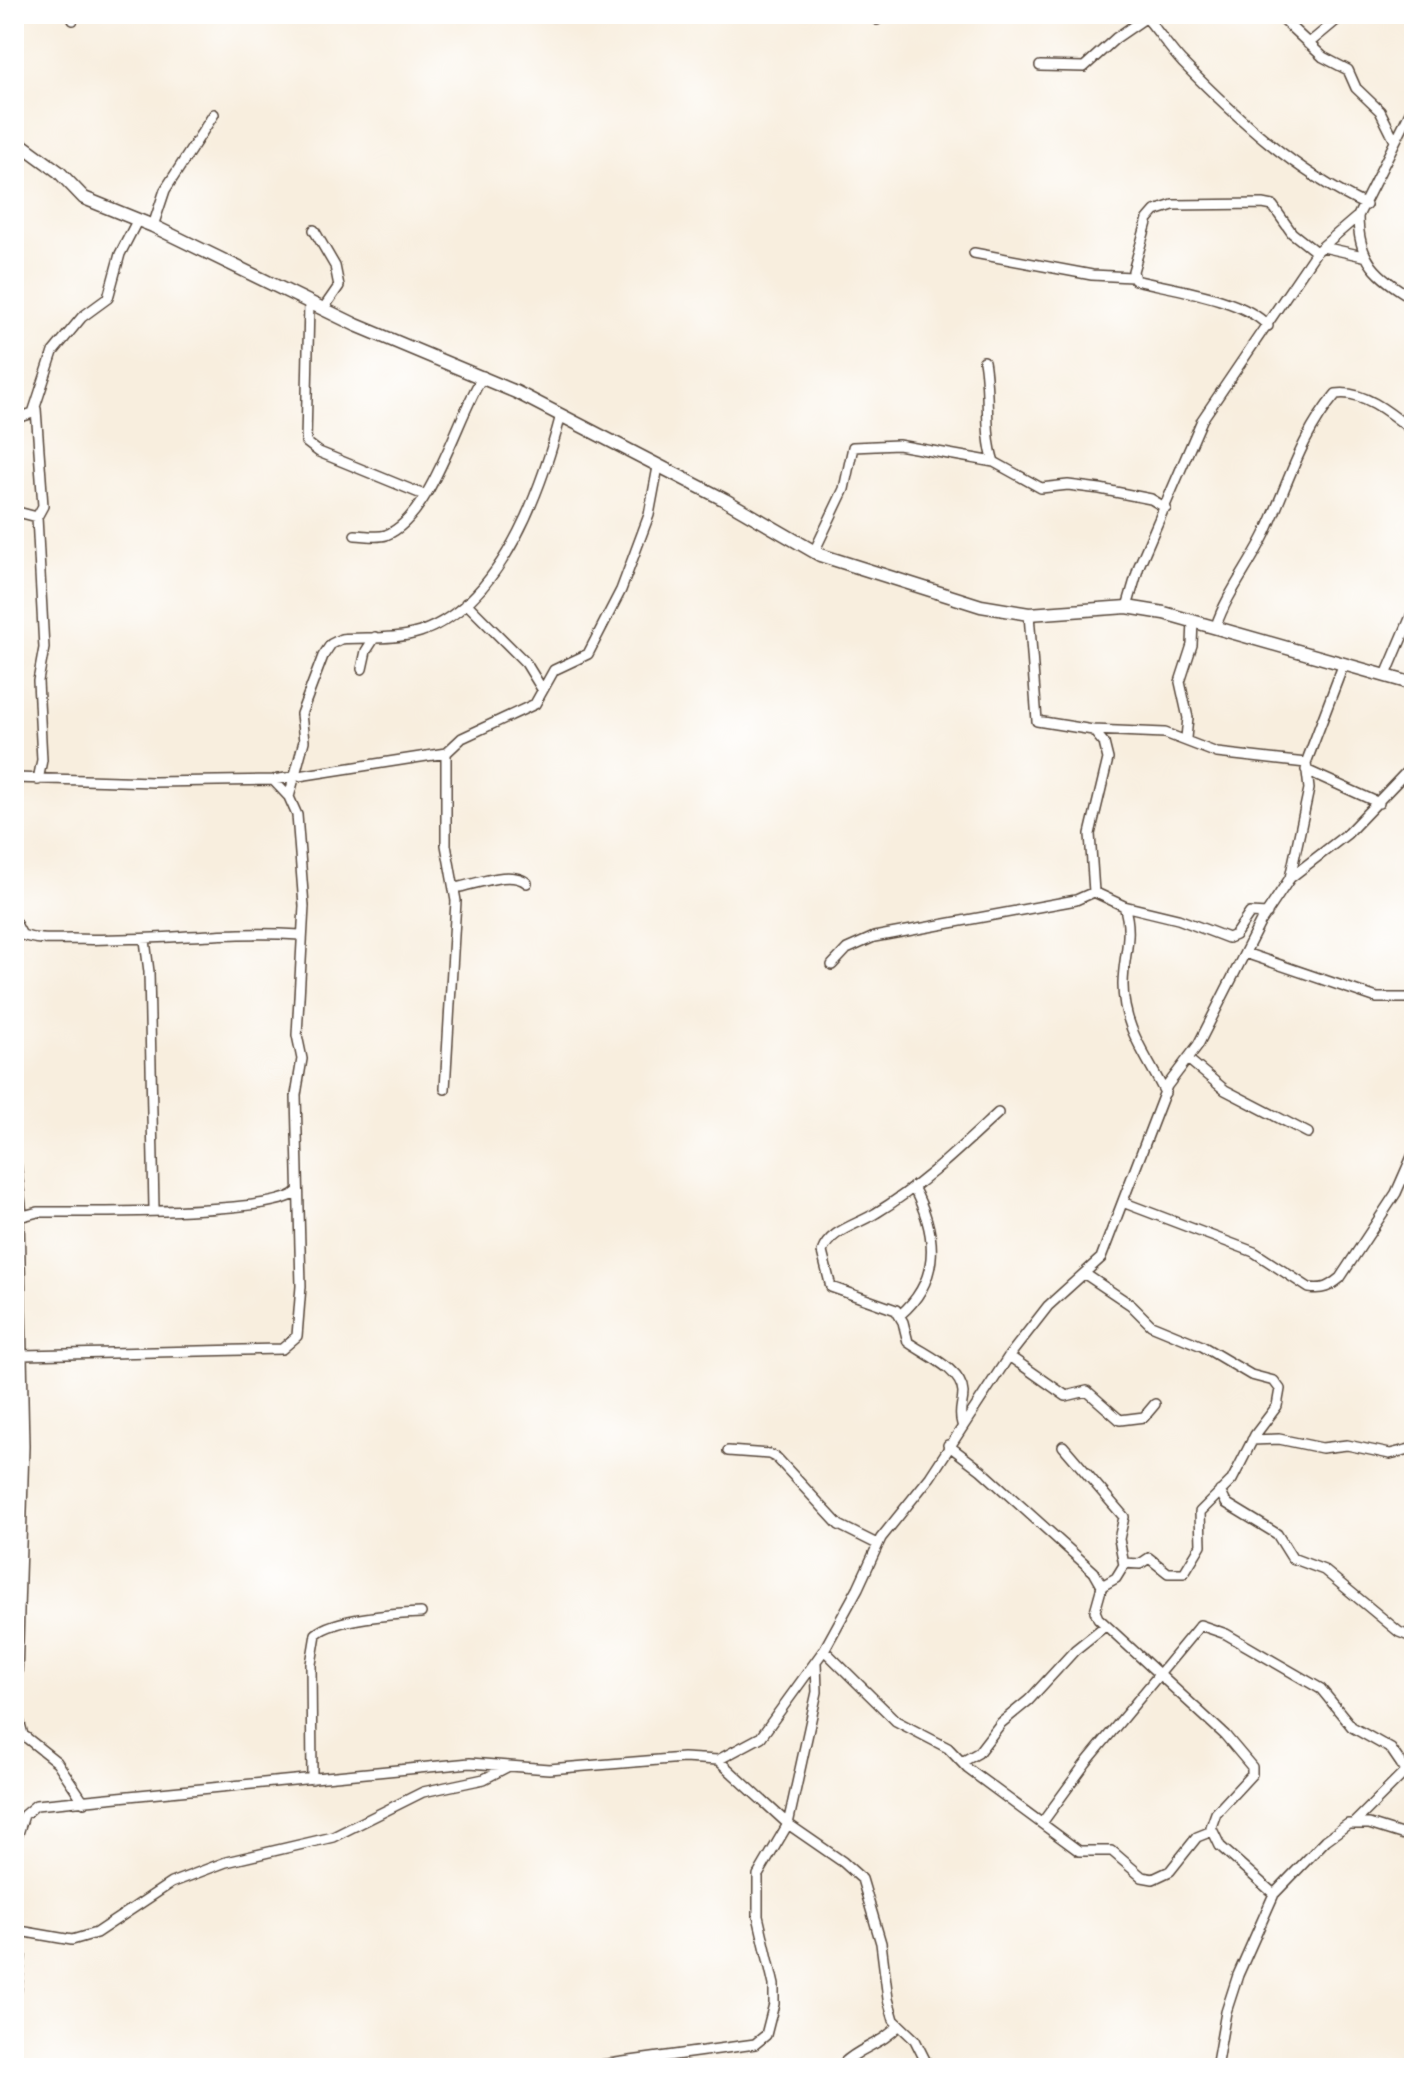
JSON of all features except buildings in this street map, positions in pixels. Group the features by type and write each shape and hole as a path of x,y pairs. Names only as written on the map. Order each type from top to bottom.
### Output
{"main road":[{"path":"14,139 59,172 77,193 153,226 309,303 483,376 814,552 956,599 1029,614 1127,607 1216,626 1414,684"}],"street":[{"path":"1277,14 1323,57 1348,70 1356,88 1380,111 1395,141"},
{"path":"1308,44 1344,14"},
{"path":"1040,66 1084,67 1146,15 1180,60 1253,130 1323,185 1366,205"},
{"path":"1127,607 1139,566 1202,420 1319,249 1358,216 1366,205 1414,104"},
{"path":"153,226 165,190 214,114"},
{"path":"1132,277 1148,219 1155,211 1173,205 1273,206 1292,233 1319,249 1363,256"},
{"path":"1358,216 1358,237 1363,256 1387,281 1414,299"},
{"path":"38,780 42,745 38,681 44,648 39,600 37,517 44,495 36,409 38,390 53,352 82,317 108,298 120,254 137,221"},
{"path":"314,230 335,266 339,286 323,309"},
{"path":"974,253 1092,275 1132,277 1258,315 1268,326"},
{"path":"309,303 306,442 319,452 424,495"},
{"path":"984,361 990,395 990,450 994,462"},
{"path":"355,535 390,533 424,495 450,450 483,376"},
{"path":"1216,626 1222,609 1266,532 1315,418 1336,394 1357,396 1388,411 1414,432"},
{"path":"16,419 36,409"},
{"path":"289,797 304,741 301,714 323,656 336,640 423,631 445,621 466,603 511,549 561,415"},
{"path":"16,419 38,430"},
{"path":"814,552 844,489 853,447 898,445 994,462 1041,488 1068,485 1100,489 1151,499 1166,508"},
{"path":"14,778 273,780 446,753 462,738 535,704 554,670 588,654 621,590 649,515 658,467"},
{"path":"14,511 37,517"},
{"path":"466,603 526,663 542,689"},
{"path":"1386,675 1414,609"},
{"path":"1029,614 1037,721 1093,730 1165,733 1186,738 1217,753 1306,766 1379,803"},
{"path":"1186,738 1188,718 1180,682 1193,644 1193,620"},
{"path":"362,669 366,651 375,637"},
{"path":"14,1846 28,1809 36,1805 470,1763 549,1769 683,1758 718,1760 735,1753 769,1730 824,1650 858,1588 877,1544 930,1477 948,1445 1009,1356 1048,1306 1085,1274 1108,1247 1165,1093 1189,1060 1245,953 1290,878 1309,789 1306,766 1344,663"},
{"path":"1093,730 1104,743 1108,759 1090,834 1094,892"},
{"path":"445,1089 454,986 455,888 446,845 446,753"},
{"path":"1290,878 1328,850 1379,803 1414,764"},
{"path":"23,1355 233,1352 288,1347 297,1336 301,1286 296,1095 302,1057 297,1041 300,935 304,906 297,815 289,797 273,780"},
{"path":"455,888 504,878 521,878 527,883"},
{"path":"832,965 847,949 874,937 1076,900 1094,892 1124,906 1178,919 1228,938 1235,935 1250,913 1267,914"},
{"path":"1124,906 1131,926 1123,984 1128,1026 1165,1093"},
{"path":"14,920 22,935 33,939 101,943 300,935"},
{"path":"145,940 149,972 154,1208"},
{"path":"1245,953 1377,998 1414,998"},
{"path":"1189,1060 1225,1090 1308,1133"},
{"path":"962,1424 959,1413 963,1393 959,1381 936,1360 908,1342 900,1315 887,1305 831,1287 822,1252 830,1236 877,1213 913,1187 951,1158 998,1113"},
{"path":"14,1146 22,1214 18,1226 17,1320 23,1355 18,1416 16,1709 23,1735 57,1762 84,1802"},
{"path":"1125,1203 1254,1252 1309,1288 1319,1289 1340,1278 1396,1193 1414,1152"},
{"path":"900,1315 918,1298 933,1260 923,1207 913,1187"},
{"path":"22,1214 246,1206 283,1201 297,1192"},
{"path":"1085,1274 1131,1305 1151,1325 1202,1346 1251,1375 1278,1384 1280,1401 1252,1440 1232,1480 1200,1512 1201,1545 1184,1573 1168,1573 1151,1558 1140,1564 1124,1563"},
{"path":"1009,1356 1066,1396 1087,1391 1120,1420 1144,1417 1155,1404"},
{"path":"1252,1440 1279,1439 1322,1448 1347,1445 1390,1454 1414,1448"},
{"path":"948,1445 981,1470 1094,1572 1102,1586 1096,1613 1105,1626 1225,1735 1252,1767 1249,1778 1216,1813 1212,1831 1228,1854 1274,1894"},
{"path":"1063,1446 1122,1515 1119,1539 1124,1563 1116,1578 1102,1586"},
{"path":"728,1451 769,1454 777,1458 839,1525 877,1544"},
{"path":"1220,1491 1226,1503 1277,1534 1292,1558 1324,1570 1399,1632 1414,1638"},
{"path":"312,1779 311,1664 316,1634 323,1629 379,1617 421,1613"},
{"path":"962,1762 978,1753 1001,1723 1029,1700 1068,1656 1105,1626"},
{"path":"1042,1823 1158,1673 1178,1655 1197,1626 1216,1629 1321,1689 1352,1727 1391,1749 1410,1767 1354,1823 1333,1833 1274,1894 1238,1975 1226,2012 1216,2068"},
{"path":"824,1650 896,1721 948,1748 1012,1804 1079,1851 1112,1851 1142,1877 1150,1879 1170,1871 1197,1837 1212,1831"},
{"path":"586,2068 755,2044 766,2035 773,2012 774,1985 759,1931 758,1879 763,1862 788,1824 817,1692 816,1661"},
{"path":"718,1760 788,1824 843,1862 864,1883 868,1909 881,1943 888,1999 899,2025 915,2040 929,2068"},
{"path":"16,1930 72,1940 96,1933 171,1883 226,1862 344,1833 423,1792 484,1779 509,1766"},
{"path":"1354,1823 1414,1838"},
{"path":"14,1902 21,1955 14,2008"},
{"path":"844,2063 854,2054 878,2044 899,2025"}]}
